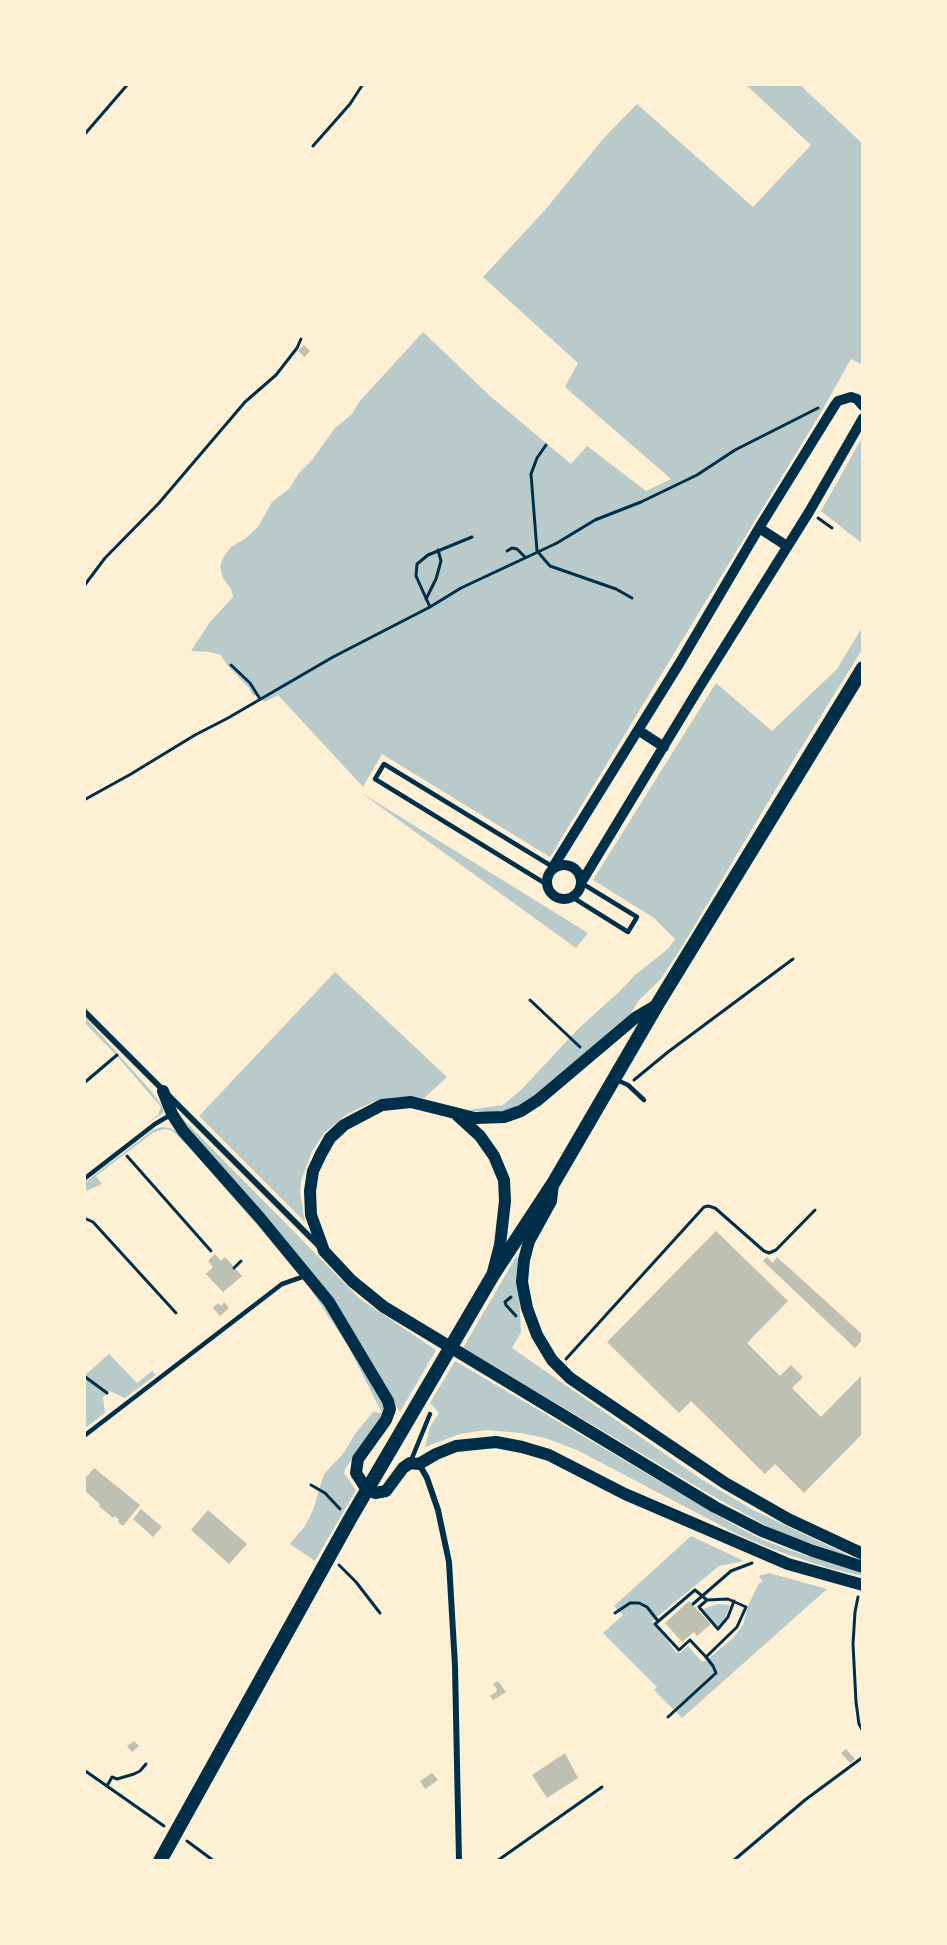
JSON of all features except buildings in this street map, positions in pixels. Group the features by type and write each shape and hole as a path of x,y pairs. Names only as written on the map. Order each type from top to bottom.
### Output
{"main road":[{"path":"160,1861 350,1519 493,1275 554,1182 657,1005 863,668"},
{"path":"657,1005 636,1018 538,1100 521,1111 504,1117 475,1118 411,1102 382,1105 344,1125 330,1138 313,1171 310,1191 311,1215 324,1251 352,1281 384,1307 715,1507 762,1532 863,1567"},
{"path":"163,1091 172,1114 194,1144 329,1302 388,1401 390,1409 386,1420 358,1459 356,1473 367,1490 386,1491 403,1468 456,1446 496,1442 522,1447 549,1455 625,1494 788,1564 862,1588"},
{"path":"456,1114 480,1136 494,1156 504,1180 505,1201 500,1245 493,1275"},
{"path":"554,1182 551,1201 529,1241 522,1282 526,1308 537,1335 552,1360 589,1391 726,1483 788,1519 863,1554"}],"street":[{"path":"861,399 845,397 838,401 759,528 638,730 548,874 546,884 549,892 555,897 564,899 578,892 581,883 863,418"},
{"path":"759,528 787,546"},
{"path":"638,730 664,747"},
{"path":"554,867 561,864 576,869 581,883"},
{"path":"84,1011 324,1251"},
{"path":"414,1463 427,1478 438,1510 449,1562 459,1861"}],"lane":[{"path":"546,884 375,779 384,764 554,867"},
{"path":"572,897 628,932 637,917 581,883"},
{"path":"614,1078 628,1085 644,1100"},
{"path":"84,1179 155,1124 172,1114"},
{"path":"84,1436 282,1284 308,1275"},
{"path":"414,1463 430,1414"}],"path":[{"path":"84,135 128,84"},
{"path":"313,146 350,104 363,84"},
{"path":"84,586 105,558 159,503 246,402 276,375 297,348 301,339"},
{"path":"84,800 333,657 430,607 461,588 557,543 595,520 641,502 697,475 735,450 825,405"},
{"path":"546,445 537,458 531,474 537,551 550,566 616,589 632,598"},
{"path":"430,607 416,576 417,564 421,559 438,550 472,537"},
{"path":"507,551 512,548 518,549 525,557"},
{"path":"426,599 441,561 438,550"},
{"path":"231,665 250,683 260,699"},
{"path":"628,1085 668,1052 793,959"},
{"path":"530,1000 590,1057"},
{"path":"84,1083 122,1049"},
{"path":"122,1150 211,1251"},
{"path":"560,1367 704,1207 715,1208 764,1251 769,1252 776,1250 815,1210"},
{"path":"84,1218 93,1222 176,1313"},
{"path":"234,1268 241,1261"},
{"path":"84,1376 107,1394"},
{"path":"311,1485 330,1496 350,1519"},
{"path":"330,1556 356,1582 380,1613"},
{"path":"693,1604 732,1571 757,1562"},
{"path":"862,1588 855,1612 853,1644 856,1702 859,1724 863,1731"},
{"path":"694,1637 679,1650 655,1624 695,1590 707,1600"},
{"path":"705,1657 728,1638 742,1620 746,1607 734,1601 720,1599 707,1600 699,1607 718,1629 728,1617 734,1601"},
{"path":"615,1613 630,1604 639,1603 647,1607 658,1621"},
{"path":"668,1717 716,1673 713,1666 690,1640"},
{"path":"733,1861 805,1800 863,1757"},
{"path":"107,1786 112,1777 117,1779 134,1774 147,1764"},
{"path":"84,1770 214,1861"},
{"path":"497,1861 602,1787"}],"shaded area":[{"path":"745,84 799,84 863,144 863,365 851,359 820,414 550,857 382,754 363,787 278,695 264,702 258,694 253,696 221,655 191,651 210,622 233,597 231,589 223,578 220,566 224,556 231,547 258,527 272,502 289,489 335,428 352,414 359,402 423,332 490,396 571,464 587,446 646,491 671,479 565,387 578,363 483,277 545,210 603,139 637,104 753,207 811,145"},
{"path":"863,436 863,544 821,511"},
{"path":"863,626 863,648 660,980 639,1000 626,1021 527,1102 493,1113 468,1110 503,1105 521,1090 579,1028 635,975 668,949 675,939 654,918 593,880 716,683 772,731 837,669"},
{"path":"360,792 588,933 576,948"},
{"path":"335,972 447,1077 424,1098 399,1097 373,1102 347,1114 325,1132 312,1151 301,1181 300,1192 305,1222 199,1116"},
{"path":"84,1016 151,1091 163,1107 163,1113 141,1127 158,1115 161,1107 84,1022"},
{"path":"180,1116 360,1299 436,1350 400,1412 334,1300 181,1121"},
{"path":"161,1127 170,1128 179,1133 288,1261 196,1155 170,1130 154,1132 96,1176 102,1184 84,1192 84,1183 153,1130"},
{"path":"517,1255 521,1332 512,1348 701,1479 753,1510 856,1559 776,1531 463,1348"},
{"path":"309,1287 322,1298 379,1394 384,1407 383,1415 345,1469 344,1473 356,1490 315,1561 290,1544 305,1526 313,1510 324,1474 343,1454 355,1434 373,1412 382,1413 348,1346"},
{"path":"109,1354 137,1383 152,1371 156,1375 125,1398 110,1391 103,1397 105,1413 84,1429 84,1424 87,1422 84,1418 84,1376"},
{"path":"455,1361 734,1525 763,1540 863,1573 863,1576 828,1568 739,1535 577,1450 545,1438 486,1430 460,1434 425,1447 430,1427 439,1413 430,1403"},
{"path":"691,1536 744,1561 719,1566 652,1621 676,1652 680,1653 688,1646 701,1661 706,1661 734,1637 743,1625 748,1606 759,1583 763,1582 759,1576 769,1573 827,1589 682,1718 654,1690 657,1687 603,1633 623,1615 614,1606"},
{"path":"718,1604 730,1605 726,1616 718,1626 703,1609"}]}
